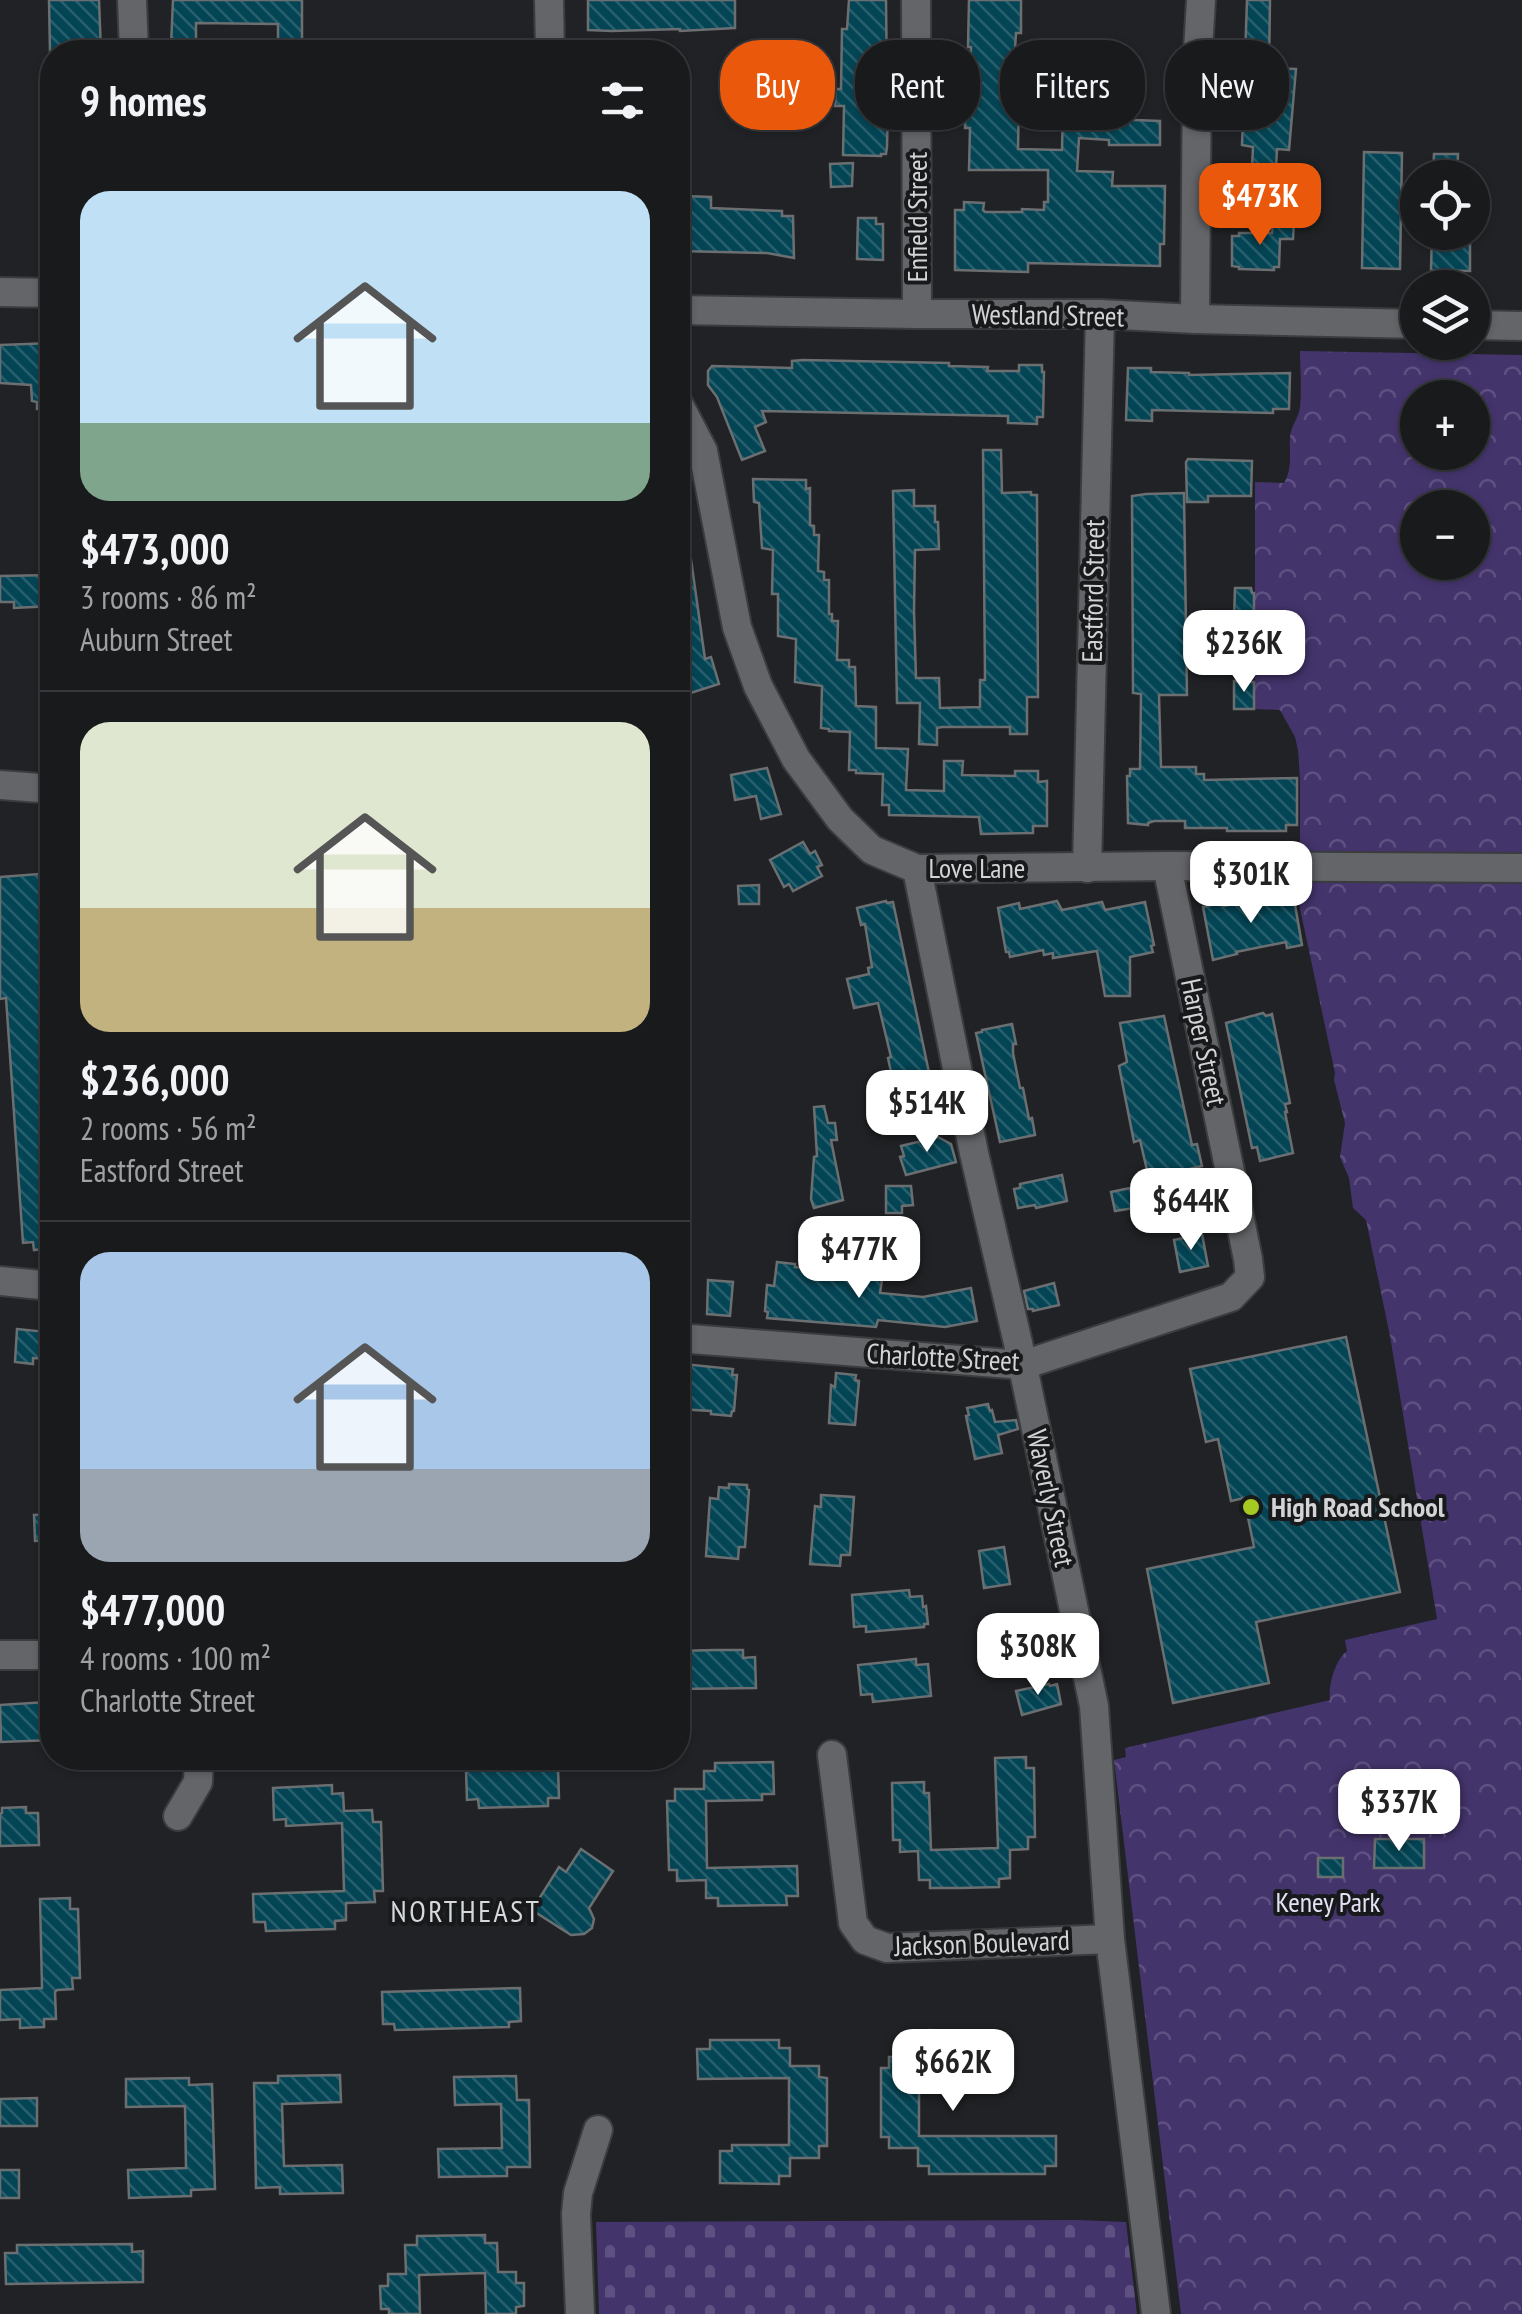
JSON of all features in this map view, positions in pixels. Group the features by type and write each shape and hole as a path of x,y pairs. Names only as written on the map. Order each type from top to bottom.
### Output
{"street":[{"path":"132,0 134,40"},
{"path":"549,0 550,40"},
{"name":"Enfield Street","path":"916,0 918,314"},
{"path":"1194,319 1201,0"},
{"path":"0,292 40,293"},
{"name":"Westland Street","path":"690,310 1100,314 1400,324"},
{"name":"Eastford Street","path":"1086,868 1100,314"},
{"path":"1490,325 1522,326"},
{"name":"Love Lane","path":"690,426 703,451 737,627 758,686 796,758 840,820 872,850 917,869 1522,868"},
{"path":"0,785 40,789"},
{"name":"Harper Street","path":"1168,866 1250,1277"},
{"name":"Waverly Street","path":"917,869 1094,1706 1110,1939 1156,2314"},
{"name":"Charlotte Street","path":"690,1339 1023,1365 1231,1298 1250,1277"},
{"path":"0,1281 40,1285"},
{"path":"0,1656 40,1654"},
{"name":"Jackson Boulevard","path":"832,1755 853,1923 865,1940 887,1948 1110,1939"},
{"path":"178,1816 198,1782 198,1770"},
{"path":"580,2314 578,2193 598,2130"}],"green space":[{"name":"Keney Park","path":"1300,351 1400,353 1400,360 1490,360 1490,354 1522,355 1522,2314 1181,2314 1114,1760 1126,1757 1125,1748 1330,1700 1333,1674 1347,1651 1345,1640 1437,1619 1390,1336 1366,1220 1353,1208 1349,1178 1340,1157 1345,1123 1295,885 1300,883 1298,750 1280,710 1255,709 1255,482 1284,483 1287,477 1301,386"},
{"path":"596,2222 1126,2222 1137,2314 599,2314"}],"building":[{"path":"49,0 99,0 101,40 50,40"},
{"path":"173,0 302,0 302,40 278,40 278,24 196,23 196,40 171,40"},
{"path":"588,0 735,0 735,28 588,30"},
{"path":"849,0 886,0 886,40 855,40 855,130 887,130 886,154 881,156 843,155 844,106 835,106 836,89 841,89 842,29 847,29"},
{"path":"969,0 1021,0 1021,33 1016,33 1016,40 1000,40 1000,130 1018,130 1018,149 1062,150 1062,130 1145,130 1145,120 1160,121 1160,145 1109,145 1109,140 1079,138 1077,171 1113,172 1112,186 1165,186 1160,266 1028,263 1028,272 955,270 955,210 964,210 964,202 984,203 985,212 1022,212 1044,210 1044,202 1048,202 1048,170 969,170 970,130 980,130 980,40 968,40"},
{"path":"1247,0 1270,0 1269,40 1246,40"},
{"path":"1289,69 1296,69 1289,150 1277,149 1275,189 1251,188 1253,147 1242,145 1243,130 1289,130"},
{"path":"1364,152 1402,153 1400,269 1362,268"},
{"path":"1434,154 1458,154 1458,160 1434,160"},
{"path":"853,163 852,186 831,187 830,164"},
{"path":"690,196 711,197 711,208 782,211 782,216 793,216 794,258 767,253 690,251"},
{"path":"858,218 876,218 876,224 883,224 883,260 857,259"},
{"path":"1273,223 1294,224 1293,239 1280,239 1279,267 1274,270 1232,266 1232,236 1272,233"},
{"path":"1432,250 1470,250 1470,270 1431,270"},
{"path":"40,343 40,409 32,401 31,385 0,383 0,345"},
{"path":"792,361 949,363 988,367 987,371 1019,371 1019,365 1042,365 1043,417 1037,417 1037,424 1008,423 1008,416 762,411 766,422 755,427 765,451 742,460 717,397 708,385 708,371 712,366 792,368"},
{"path":"1128,368 1189,375 1290,373 1289,409 1273,409 1273,413 1152,410 1152,421 1126,420"},
{"path":"983,450 1001,450 1002,493 1037,495 1038,697 1027,697 1027,734 1010,734 1010,727 942,727 937,728 937,745 919,744 920,703 897,703 893,491 914,490 914,506 935,506 938,522 939,549 915,550 916,678 939,678 940,708 980,707 980,680 985,680"},
{"path":"1188,459 1252,461 1251,496 1208,496 1208,502 1187,502"},
{"path":"753,479 806,480 806,489 810,488 810,525 814,526 814,535 819,535 818,571 824,572 824,580 829,580 829,614 832,621 838,621 837,660 849,660 849,667 855,667 856,706 876,707 876,748 908,749 906,790 944,791 944,761 963,761 962,775 1015,776 1015,771 1038,771 1038,782 1047,781 1047,826 1033,826 1033,833 981,834 979,817 889,815 889,805 882,805 883,774 849,770 850,732 821,728 822,686 795,682 796,639 778,636 778,594 772,594 773,550 762,548"},
{"path":"1184,493 1187,695 1159,695 1161,767 1196,767 1196,774 1204,774 1204,780 1297,778 1297,825 1286,825 1286,831 1185,828 1185,821 1128,823 1127,776 1130,769 1140,769 1141,694 1133,693 1132,496"},
{"path":"690,552 705,659 711,657 719,684 690,693"},
{"path":"40,575 40,607 14,608 14,602 0,602 0,576"},
{"path":"1235,588 1251,588 1254,619 1234,619"},
{"path":"1234,681 1254,682 1254,709 1234,709"},
{"path":"767,768 781,814 761,819 756,796 735,800 731,775"},
{"path":"803,842 810,854 815,851 822,876 793,891 789,884 784,887 770,860"},
{"path":"40,874 40,1249 34,1250 33,1242 23,1243 6,998 0,999 0,877"},
{"path":"759,885 759,904 739,904 738,886"},
{"path":"1260,899 1262,905 1294,899 1302,945 1287,948 1286,942 1213,960 1203,907"},
{"path":"1057,901 1062,910 1102,902 1105,910 1145,902 1153,952 1130,957 1130,996 1105,996 1097,951 1053,958 1053,953 1044,955 1043,950 1010,957 1006,952 998,908 1019,903 1020,909"},
{"path":"893,902 937,1099 932,1108 893,1116 890,1105 885,1106 879,1074 891,1072 891,1057 878,1003 854,1008 847,979 869,974 868,968 872,967 865,924 861,925 857,908"},
{"path":"1272,1014 1290,1103 1285,1104 1285,1112 1293,1153 1260,1161 1257,1147 1252,1148 1226,1023"},
{"path":"1164,1016 1192,1145 1197,1144 1202,1166 1149,1179 1140,1140 1134,1142 1119,1066 1127,1062 1120,1023"},
{"path":"1012,1024 1020,1088 1035,1135 1000,1142 976,1033"},
{"path":"824,1106 828,1123 835,1123 837,1140 831,1140 843,1200 814,1208 814,1107"},
{"path":"938,1137 951,1144 956,1162 906,1175 901,1146"},
{"path":"1062,1175 1067,1201 1018,1208 1014,1189 1020,1188 1020,1184"},
{"path":"886,1186 911,1186 913,1205 902,1206 902,1213 886,1213"},
{"path":"1130,1188 1134,1208 1115,1211 1111,1192"},
{"path":"1202,1234 1208,1266 1180,1272 1174,1240"},
{"path":"777,1262 882,1280 880,1293 923,1297 971,1288 977,1321 945,1327 878,1320 876,1327 767,1318 767,1285 774,1286"},
{"path":"708,1280 733,1282 730,1316 707,1314"},
{"path":"1054,1283 1059,1305 1028,1309 1024,1291"},
{"path":"17,1329 40,1331 40,1359 33,1358 33,1364 15,1362"},
{"path":"1346,1337 1400,1592 1256,1622 1269,1683 1173,1703 1147,1569 1254,1547 1244,1498 1231,1501 1218,1439 1206,1442 1190,1369"},
{"path":"690,1365 733,1369 732,1375 737,1375 731,1416 690,1410"},
{"path":"836,1373 856,1375 855,1380 859,1381 855,1425 829,1423 831,1385 835,1387"},
{"path":"988,1404 995,1422 1016,1420 1018,1429 998,1435 1002,1453 975,1459 967,1408"},
{"path":"729,1484 747,1485 749,1490 745,1547 739,1547 738,1559 706,1556 710,1498 718,1499 719,1487 729,1488"},
{"path":"821,1495 854,1497 850,1555 841,1555 840,1566 810,1564 815,1506 821,1507"},
{"path":"34,1515 40,1515 40,1541 35,1541"},
{"path":"1004,1547 1010,1584 984,1588 979,1551"},
{"path":"909,1590 910,1597 922,1596 928,1624 924,1627 866,1632 866,1626 854,1627 852,1595"},
{"path":"743,1650 743,1658 755,1657 756,1688 690,1689 690,1651"},
{"path":"916,1659 916,1665 928,1664 931,1696 873,1702 872,1694 861,1695 858,1665"},
{"path":"1057,1684 1061,1704 1022,1715 1016,1691"},
{"path":"40,1702 40,1740 1,1742 0,1705"},
{"path":"1026,1757 1026,1768 1034,1768 1035,1837 1028,1837 1028,1849 1010,1850 1010,1878 999,1879 999,1887 960,1888 930,1888 930,1880 919,1880 918,1851 900,1852 900,1840 893,1840 892,1783 924,1782 924,1793 929,1793 931,1850 998,1848 995,1758"},
{"path":"773,1762 774,1794 762,1794 762,1800 706,1801 707,1868 797,1866 798,1896 786,1896 787,1905 718,1906 718,1898 706,1898 706,1880 677,1881 677,1870 669,1870 667,1801 675,1801 675,1789 704,1789 704,1771 715,1771 715,1763"},
{"path":"466,1770 558,1770 559,1798 548,1798 548,1806 479,1808 478,1799 467,1800"},
{"path":"332,1785 332,1794 343,1793 344,1811 372,1810 373,1822 381,1822 383,1891 374,1891 375,1902 346,1903 346,1920 335,1921 335,1929 266,1931 265,1922 254,1922 253,1894 344,1891 342,1823 286,1826 286,1819 274,1820 273,1788"},
{"path":"26,1807 26,1813 38,1813 39,1845 0,1846 2,1808"},
{"path":"1375,1839 1424,1839 1424,1868 1374,1868"},
{"path":"581,1849 613,1871 589,1908 594,1919 592,1928 584,1934 571,1935 532,1910 559,1867 566,1872"},
{"path":"1318,1858 1343,1858 1343,1877 1318,1877"},
{"path":"70,1898 70,1909 78,1909 80,1978 72,1978 73,1989 55,1992 56,2019 44,2019 44,2027 20,2028 20,2019 0,2020 0,1990 42,1988 40,1899"},
{"path":"520,1988 521,2021 509,2022 509,2027 395,2030 394,2024 383,2024 382,1992"},
{"path":"929,2030 987,2032 987,2063 976,2063 976,2069 919,2069 919,2136 1056,2136 1056,2166 1045,2166 1045,2174 929,2174 929,2166 918,2166 918,2148 889,2148 889,2137 881,2137 881,2068 889,2068 889,2057 918,2052 918,2039 929,2038"},
{"path":"710,2040 779,2040 779,2048 790,2048 790,2066 819,2066 819,2077 827,2078 827,2146 819,2146 819,2158 790,2158 790,2176 779,2176 779,2184 720,2183 720,2151 732,2151 732,2145 789,2145 789,2078 698,2079 697,2049 710,2049"},
{"path":"340,2075 341,2102 282,2104 284,2166 342,2165 343,2193 280,2194 280,2187 256,2188 254,2083 278,2083 278,2076"},
{"path":"516,2076 517,2100 529,2100 530,2167 507,2167 507,2176 439,2177 438,2149 502,2148 501,2104 455,2105 454,2077"},
{"path":"189,2078 189,2085 212,2084 215,2189 191,2190 191,2196 129,2198 128,2170 186,2168 185,2106 126,2107 126,2079"},
{"path":"37,2098 37,2126 0,2126 0,2099"},
{"path":"0,2170 19,2170 19,2198 0,2198"},
{"path":"485,2235 485,2243 497,2243 498,2272 516,2272 516,2283 524,2283 524,2306 516,2307 516,2314 486,2314 485,2273 419,2275 420,2314 389,2314 389,2309 381,2309 380,2286 388,2286 388,2274 406,2274 405,2245 417,2245 417,2236"},
{"path":"132,2244 132,2252 143,2251 143,2282 6,2284 5,2253 17,2253 17,2245"}],"place":[{"name":"High Road School","path":"1251,1507"}],"district":[{"name":"NORTHEAST","path":"466,1912"}]}
